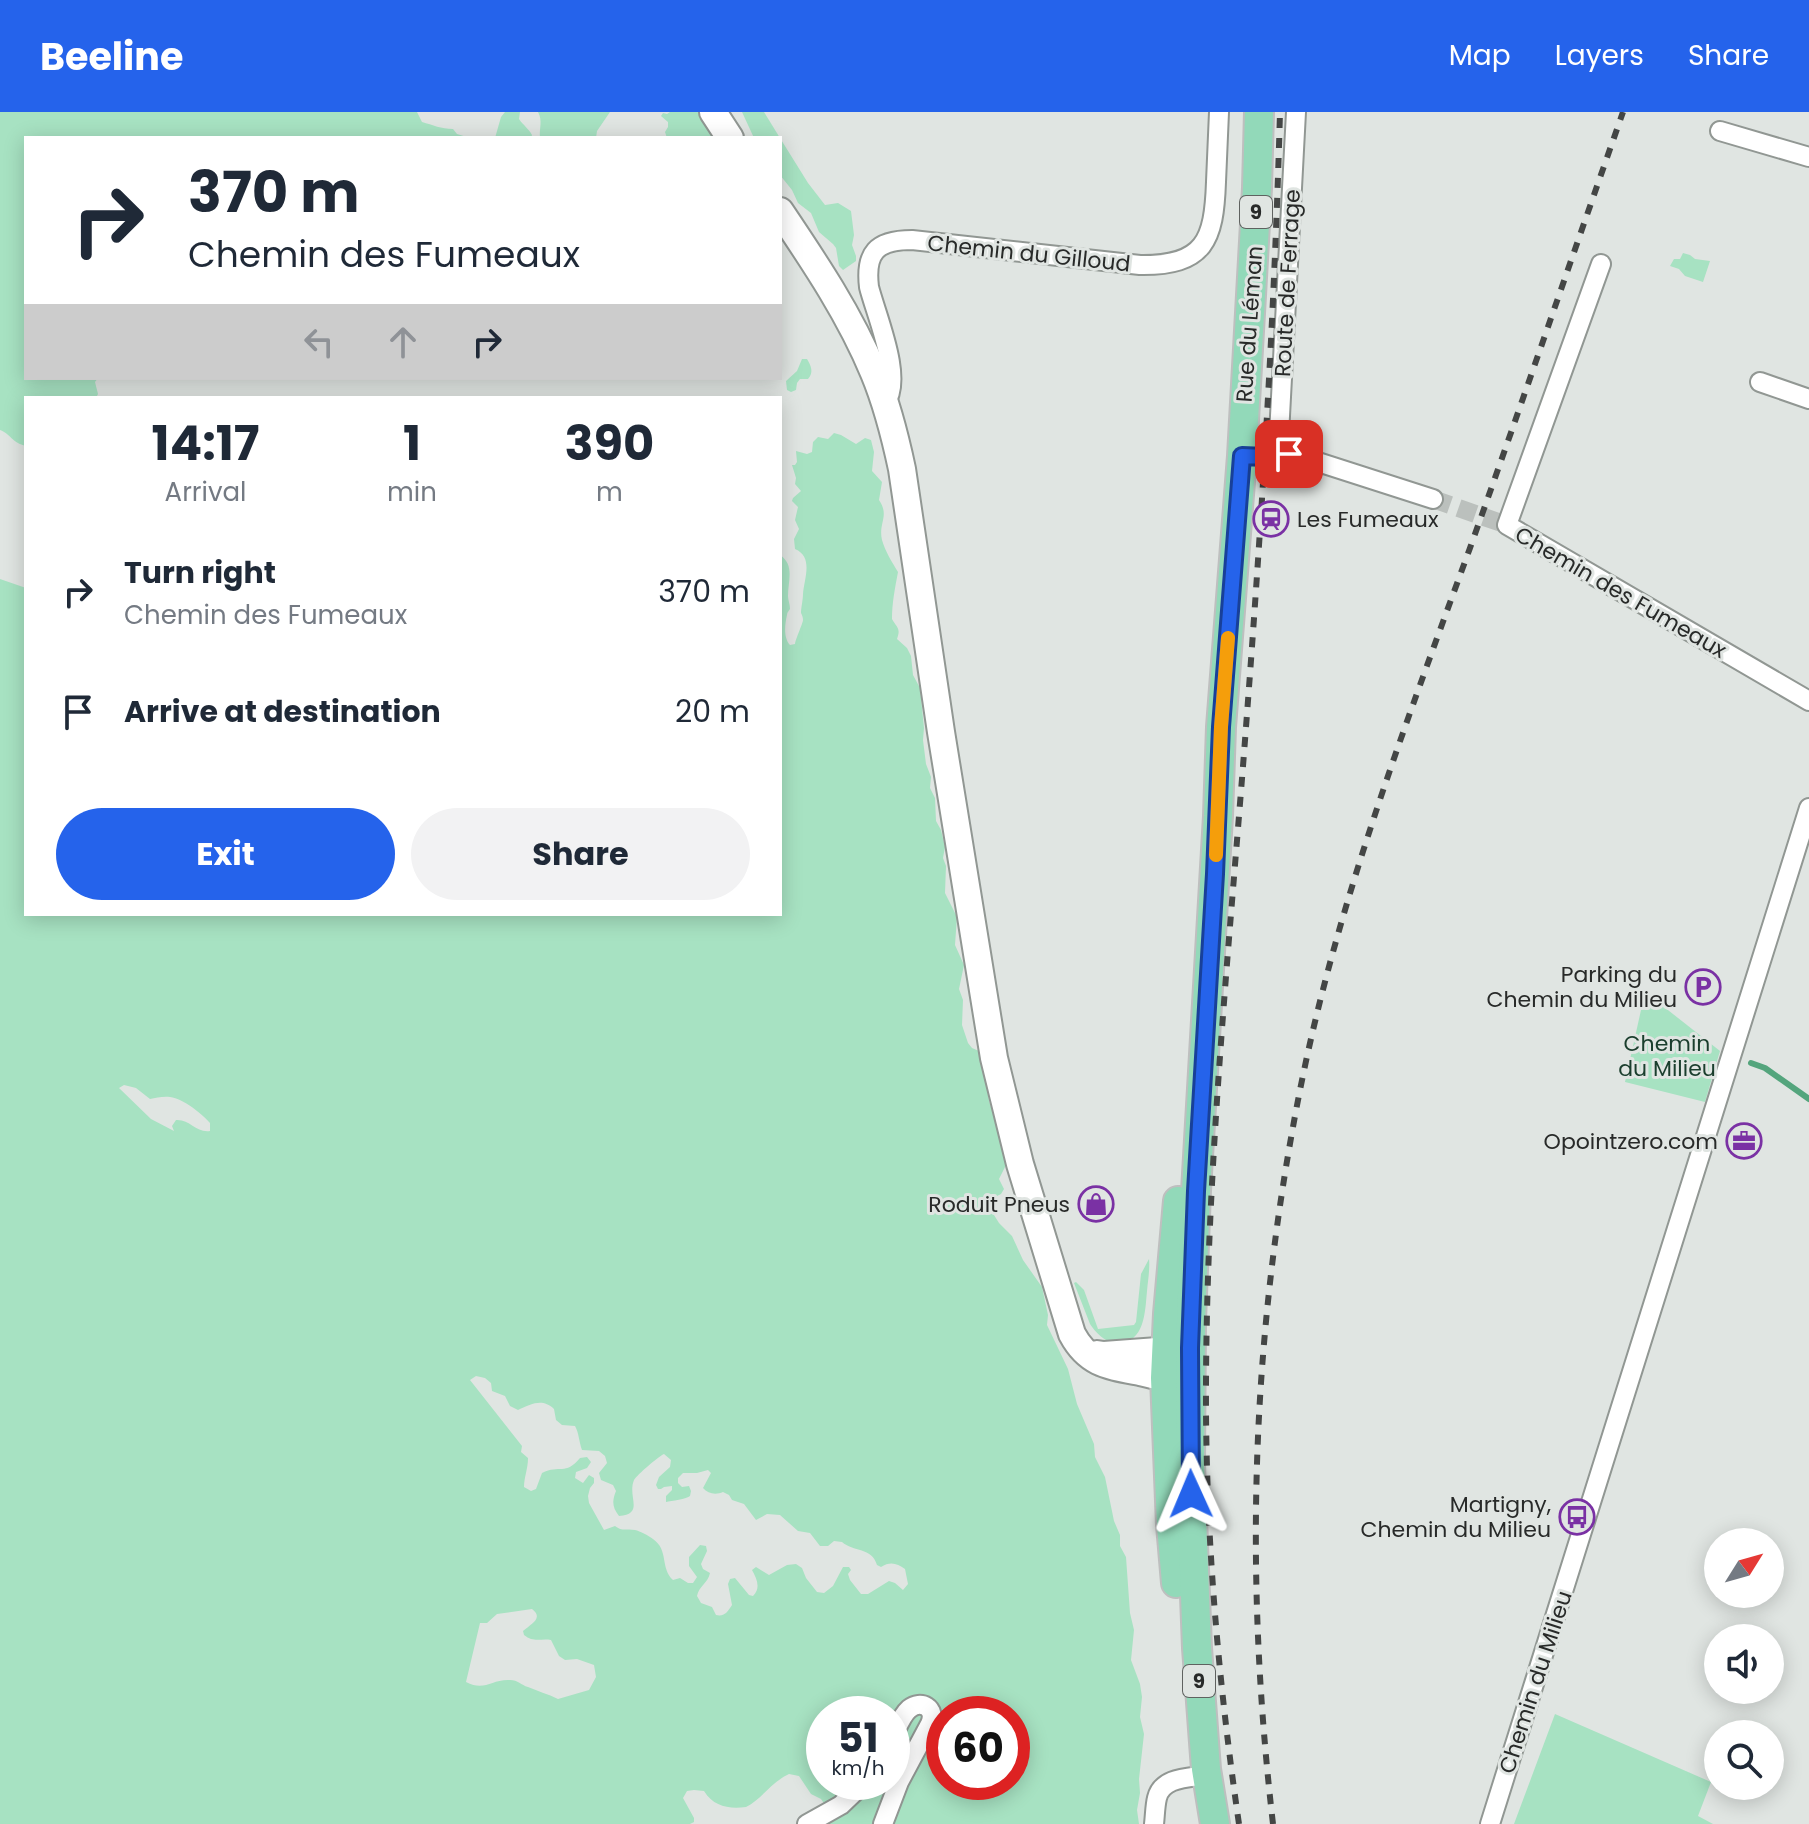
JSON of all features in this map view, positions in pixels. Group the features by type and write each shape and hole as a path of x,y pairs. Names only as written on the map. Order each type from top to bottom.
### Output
{"main road":[{"name":"Rue du Léman","path":"1215,1824 1186,1672 1171,1525 1178,1349 1196,1191 1217,848 1221,727 1242,456 1259,112"}],"street":[{"path":"713,112 729,136"},
{"name":"Chemin du Gilloud","path":"885,403 892,391 892,373 867,274 870,257 877,250 895,241 912,240 1140,265 1182,260 1206,240 1214,221 1219,112"},
{"name":"Route de Ferrage","path":"1278,454 1296,112"},
{"path":"1720,131 1809,157"},
{"path":"782,214 846,314 885,403 902,469 994,1058 1020,1164 1072,1334 1079,1346 1094,1360 1178,1381"},
{"name":"Chemin des Fumeaux","path":"1601,264 1507,525 1809,701"},
{"path":"1760,382 1809,399"},
{"path":"1242,456 1293,454 1433,499"},
{"name":"Chemin du Milieu","path":"1490,1824 1809,808"},
{"path":"1069,1322 1082,1345 1098,1354 1178,1349"},
{"path":"910,1709 921,1705 933,1712 933,1717 910,1761"},
{"path":"1154,1824 1156,1800 1164,1787 1171,1781 1206,1772"},
{"path":"807,1824 846,1800"},
{"path":"883,1824 892,1800"}],"green space":[{"path":"0,112 417,112 422,122 453,129 464,136 24,136 24,380 96,380 98,394 24,396 24,445 0,430"},
{"path":"505,112 520,112 519,119 532,136 496,136"},
{"path":"538,112 610,112 596,136 540,136"},
{"path":"701,112 713,136 666,136 668,122 661,116"},
{"path":"742,112 764,112 779,136 753,136"},
{"path":"782,141 825,205 838,203 851,211 856,261 843,270 839,266 836,248 819,232 811,213 798,203 782,178"},
{"path":"1683,253 1710,261 1703,282 1685,276 1679,269 1670,266"},
{"path":"802,359 807,359 811,374 808,379 800,379 796,390 791,392 787,390 786,381 797,371"},
{"path":"834,433 856,444 865,438 871,440 874,452 872,471 882,482 879,500 884,511 882,540 898,572 892,619 898,630 897,639 911,656 913,675 920,688 926,764 935,798 936,821 945,847 945,893 957,917 955,945 964,965 959,989 963,1000 962,1025 968,1043 979,1051 988,1066 989,1101 1006,1153 1005,1167 999,1179 1004,1189 991,1199 989,1207 1012,1236 1023,1260 1042,1287 1047,1325 1068,1369 1077,1404 1094,1444 1095,1457 1105,1477 1120,1535 1120,1546 1126,1557 1134,1630 1131,1660 1140,1684 1140,1717 1144,1734 1137,1810 1139,1824 819,1824 828,1809 822,1800 910,1800 910,1696 806,1696 806,1786 799,1776 789,1774 746,1807 734,1808 712,1801 704,1791 687,1791 683,1798 694,1818 690,1824 0,1824 0,579 24,587 24,916 782,916 782,557 789,568 790,609 785,630 790,645 795,644 803,622 801,611 806,569 804,557 795,549 794,539 799,529 795,520 798,507 792,501 801,491 795,484 792,465 797,462 796,451 812,452 813,442 818,437 828,439","holes":["124,1085 136,1088 150,1099 167,1097 181,1100 210,1123 210,1131 176,1120 172,1126 174,1131 151,1119 119,1088","476,1376 491,1383 492,1391 505,1396 510,1406 518,1410 537,1403 554,1409 556,1420 562,1425 575,1426 582,1450 599,1451 605,1456 607,1463 599,1473 601,1480 613,1485 616,1491 613,1504 619,1516 627,1515 633,1508 634,1480 664,1454 671,1460 670,1467 659,1477 656,1485 658,1489 672,1486 666,1502 690,1496 689,1486 682,1487 678,1483 683,1473 708,1470 711,1473 703,1488 707,1492 723,1492 732,1500 744,1504 756,1520 767,1514 780,1515 798,1531 810,1533 820,1546 828,1546 834,1541 842,1542 867,1552 881,1567 890,1563 899,1565 905,1569 908,1584 903,1590 889,1581 868,1594 861,1594 850,1580 848,1574 851,1570 843,1567 833,1586 824,1593 817,1592 796,1564 787,1565 769,1575 756,1567 752,1570 758,1587 753,1596 735,1578 730,1579 732,1605 724,1614 716,1615 712,1607 701,1603 697,1596 710,1573 701,1564 706,1546 700,1545 689,1557 689,1566 697,1577 693,1583 688,1583 680,1578 673,1580 661,1548 649,1536 615,1526 604,1530 589,1503 594,1478 589,1475 583,1483 575,1478 576,1472 587,1468 591,1462 587,1457 580,1458 570,1467 542,1473 536,1489 531,1491 524,1487 528,1458 521,1452 522,1446 470,1380","532,1609 537,1618 523,1631 524,1635 534,1640 551,1640 559,1656 565,1660 577,1659 594,1665 596,1677 589,1690 558,1699 513,1680 478,1686 466,1682 480,1623 487,1623 497,1614"]},
{"name":"Chemin du Milieu","path":"1645,992 1720,1051 1705,1102 1625,1082"},
{"path":"1149,1259 1142,1326 1132,1339 1115,1343 1108,1341 1090,1324 1074,1283 1084,1290 1098,1329 1134,1325 1141,1274"},
{"path":"1555,1714 1704,1779 1704,1800 1698,1816 1713,1824 1514,1824"}],"waterway":[{"path":"1751,1063 1765,1068 1809,1099"}],"tunnel":[{"path":"1433,499 1507,525"}],"railway":[{"path":"1239,1824 1220,1670 1212,1567 1207,1464 1207,1331 1218,1089 1266,439 1280,112"},
{"path":"1273,1824 1258,1639 1257,1456 1271,1274 1300,1090 1333,952 1374,816 1623,112"}],"slow traffic":[{"path":"1216,855 1228,638"}],"place":[{"name":"Les Fumeaux","path":"1271,519"},
{"name":"Parking du Chemin du Milieu","path":"1703,987"},
{"name":"Opointzero.com","path":"1744,1141"},
{"name":"Roduit Pneus","path":"1096,1204"},
{"name":"Martigny, Chemin du Milieu","path":"1577,1517"}],"route":[{"path":"1191,1494 1190,1348 1196,1191 1221,727 1242,456 1289,454"}]}
